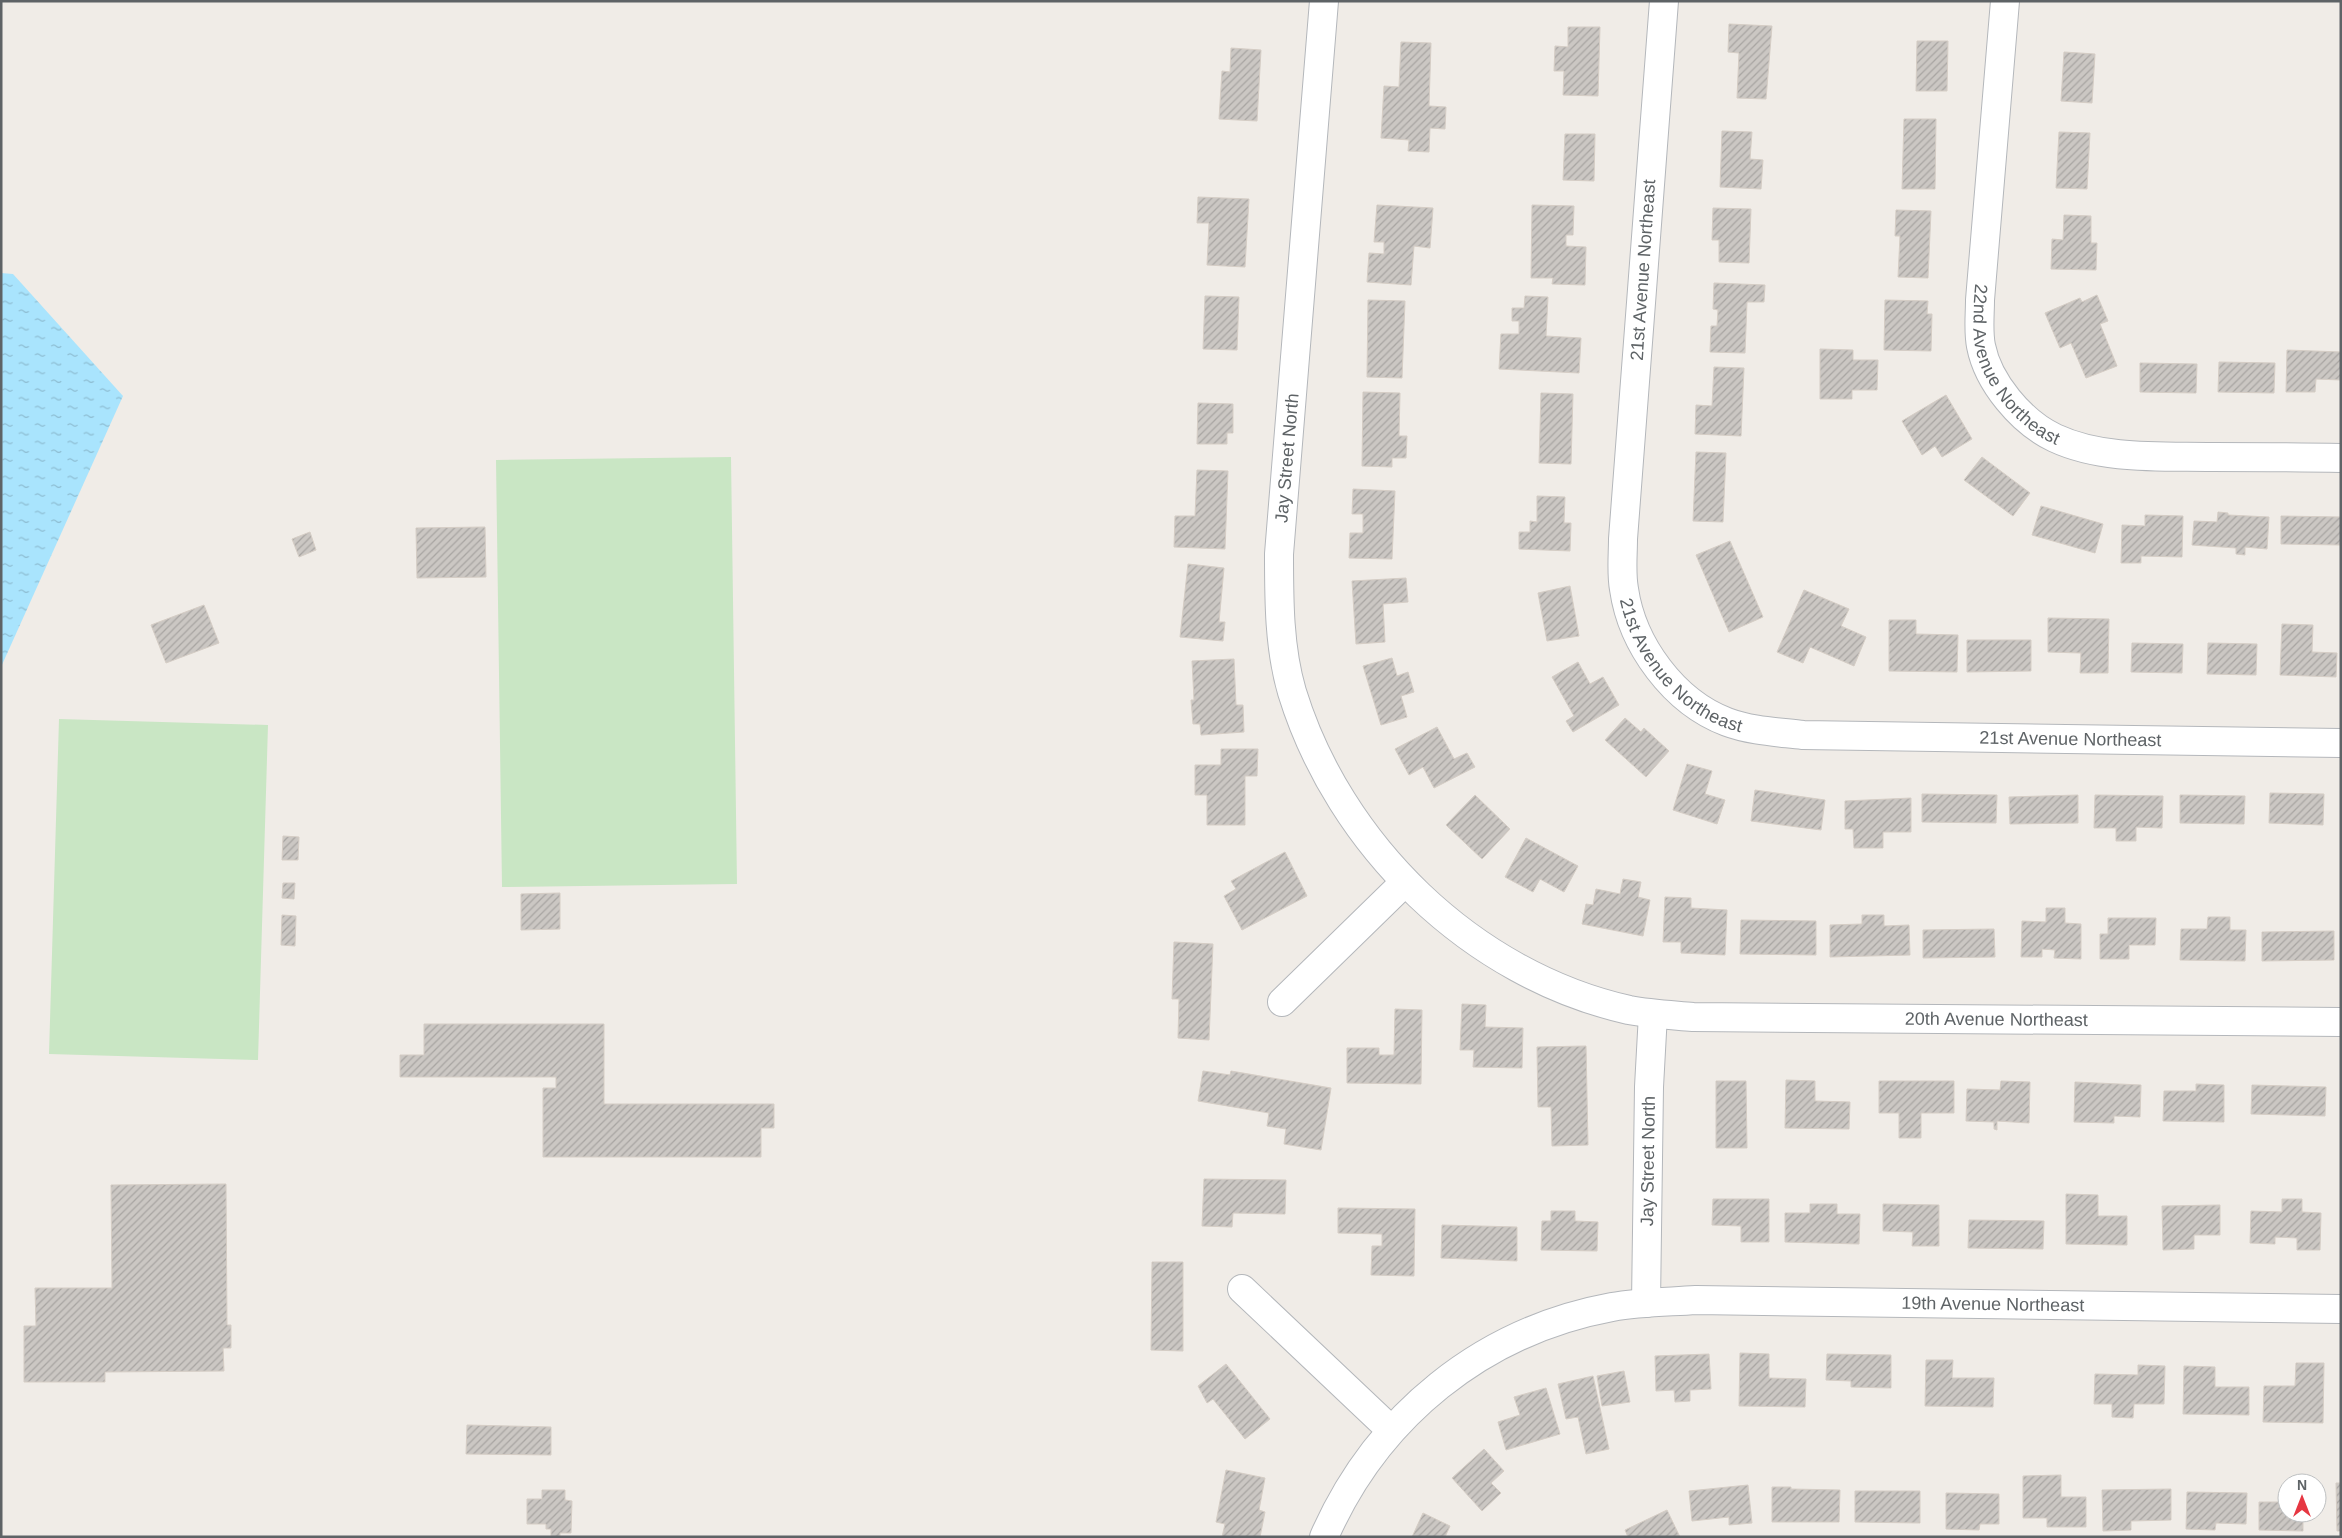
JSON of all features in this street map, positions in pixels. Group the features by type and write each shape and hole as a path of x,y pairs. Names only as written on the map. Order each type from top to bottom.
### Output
{"street":[{"name":"Jay Street North","path":"1324,1 1279,554 1279,607 1286,664 1292,692 1312,744 1338,794 1354,819 1405,882 1450,923 1509,962 1574,993 1628,1009 1653,1014 1649,1087 1646,1302"},
{"name":"21st Avenue Northeast","path":"1664,1 1623,539 1624,589 1637,634 1666,678 1686,698 1706,712 1729,722 1752,728 1803,734 2341,743"},
{"name":"22nd Avenue Northeast","path":"2005,1 1980,300 1981,346 1988,366 2014,407 2033,424 2055,438 2103,452 2171,456 2341,458"},
{"path":"1282,1002 1405,882"},
{"name":"20th Avenue Northeast","path":"1653,1014 1713,1017 2341,1022"},
{"path":"1242,1289 1391,1430"},
{"name":"19th Avenue Northeast","path":"1646,1302 1696,1300 2341,1309"},
{"path":"1324,1537 1352,1484 1391,1430 1420,1400 1476,1358 1507,1341 1542,1326 1612,1307 1646,1302"}],"green space":[{"path":"731,457 737,884 502,887 496,460"},
{"path":"59,719 268,725 258,1060 49,1054"}],"water":[{"path":"1,273 13,274 123,396 1,667"}],"building":[{"path":"1729,24 1772,26 1766,99 1737,98 1739,53 1728,52"},
{"path":"1568,27 1600,27 1598,96 1563,95 1564,71 1554,71 1555,46 1568,47"},
{"path":"1917,41 1948,41 1947,91 1916,91"},
{"path":"1401,42 1431,43 1429,106 1446,107 1445,129 1430,128 1429,152 1408,151 1409,140 1381,138 1384,86 1399,87"},
{"path":"1231,48 1261,50 1257,121 1219,119 1222,71 1230,72"},
{"path":"2064,52 2095,54 2092,103 2061,101"},
{"path":"1904,119 1936,119 1935,189 1902,189"},
{"path":"1722,131 1752,132 1750,159 1763,160 1761,189 1720,187"},
{"path":"2059,132 2090,133 2087,189 2056,188"},
{"path":"1565,134 1595,134 1594,181 1563,180"},
{"path":"1198,197 1249,199 1245,267 1207,265 1209,223 1197,223"},
{"path":"1377,205 1433,208 1430,248 1414,246 1411,285 1367,282 1369,253 1384,254 1384,242 1374,242"},
{"path":"1532,205 1574,206 1573,235 1566,235 1566,246 1586,247 1585,285 1552,284 1553,278 1531,278"},
{"path":"1713,208 1751,209 1749,263 1719,262 1719,240 1712,240"},
{"path":"1896,210 1931,211 1928,278 1898,277 1900,236 1895,236"},
{"path":"2064,215 2091,216 2091,243 2097,243 2096,270 2051,269 2052,239 2063,240"},
{"path":"1714,283 1765,285 1764,302 1747,302 1745,353 1710,352 1711,326 1717,326 1718,310 1713,309"},
{"path":"2097,295 2108,321 2100,324 2117,366 2086,378 2071,343 2060,348 2045,313 2080,298 2082,302"},
{"path":"1205,296 1239,297 1237,350 1203,349"},
{"path":"1525,296 1548,297 1546,336 1581,338 1579,373 1499,369 1501,334 1519,334 1519,321 1512,321 1512,308 1524,308"},
{"path":"1368,300 1405,301 1402,378 1367,377"},
{"path":"1885,300 1928,301 1927,314 1932,314 1931,351 1884,350"},
{"path":"1820,349 1853,350 1853,360 1878,360 1877,390 1852,390 1852,399 1820,399"},
{"path":"2287,350 2341,352 2341,380 2316,379 2315,392 2286,392"},
{"path":"2219,362 2275,363 2274,393 2218,392"},
{"path":"2140,363 2197,364 2196,393 2140,392"},
{"path":"1714,367 1744,368 1741,436 1695,434 1696,405 1712,406"},
{"path":"1363,392 1400,393 1399,436 1407,436 1406,458 1392,458 1392,467 1362,466"},
{"path":"1541,393 1573,394 1571,464 1539,463"},
{"path":"1946,395 1972,439 1942,457 1935,446 1922,455 1902,421"},
{"path":"1198,403 1233,404 1233,433 1227,433 1227,444 1197,444"},
{"path":"1696,452 1726,453 1723,522 1693,521"},
{"path":"1982,457 2030,493 2013,516 1964,480"},
{"path":"1197,470 1228,471 1225,549 1174,547 1175,516 1195,516"},
{"path":"1353,489 1395,491 1392,559 1349,558 1350,533 1363,533 1363,514 1352,514"},
{"path":"1537,496 1565,497 1564,523 1571,523 1570,551 1519,549 1519,532 1530,532 1530,521 1537,522"},
{"path":"2041,506 2103,524 2095,553 2032,535"},
{"path":"2218,512 2228,513 2228,515 2269,517 2267,549 2245,547 2245,555 2236,554 2236,548 2192,545 2194,521 2217,522"},
{"path":"2145,515 2183,516 2182,557 2141,556 2141,563 2121,563 2122,525 2145,526"},
{"path":"2281,516 2341,517 2341,545 2281,544"},
{"path":"485,527 486,577 417,578 416,528"},
{"path":"310,532 316,550 299,557 292,539"},
{"path":"1730,541 1763,617 1729,632 1696,555"},
{"path":"1188,564 1224,568 1219,622 1225,622 1223,641 1180,637"},
{"path":"1406,578 1408,602 1383,604 1385,642 1356,644 1352,581"},
{"path":"1570,586 1579,636 1547,641 1538,593"},
{"path":"1804,590 1849,609 1841,626 1866,637 1854,666 1810,647 1803,663 1777,652"},
{"path":"204,605 219,643 166,663 151,625"},
{"path":"2048,618 2109,619 2108,673 2080,673 2081,653 2048,652"},
{"path":"1889,620 1916,620 1916,634 1958,635 1957,672 1889,671"},
{"path":"2282,624 2313,625 2312,652 2337,653 2336,677 2280,675"},
{"path":"1967,640 2031,640 2031,671 1967,672"},
{"path":"2132,643 2183,644 2182,673 2131,672"},
{"path":"2208,643 2257,644 2256,675 2207,674"},
{"path":"1392,658 1397,676 1408,672 1414,692 1401,696 1407,717 1381,725 1363,666"},
{"path":"1234,659 1236,705 1243,705 1244,732 1201,735 1200,724 1193,724 1191,700 1194,700 1192,661"},
{"path":"1578,662 1590,684 1603,677 1619,705 1573,732 1566,721 1574,716 1552,677"},
{"path":"1625,718 1641,732 1644,728 1669,751 1646,777 1605,740"},
{"path":"1437,727 1454,759 1467,753 1475,767 1434,788 1423,767 1409,775 1395,749"},
{"path":"1221,749 1258,749 1257,776 1245,776 1245,825 1207,825 1207,795 1195,795 1195,765 1221,765"},
{"path":"1687,764 1712,771 1705,794 1725,800 1717,824 1673,810"},
{"path":"1755,790 1825,800 1821,830 1751,821"},
{"path":"2270,793 2324,794 2323,825 2269,823"},
{"path":"1922,794 1997,795 1996,823 1922,822"},
{"path":"1475,795 1510,829 1482,859 1446,825"},
{"path":"2078,795 2078,823 2010,824 2009,797"},
{"path":"2095,795 2163,796 2162,828 2136,827 2136,841 2116,841 2116,828 2094,828"},
{"path":"2180,795 2245,796 2244,824 2180,823"},
{"path":"1911,798 1911,832 1883,832 1883,848 1854,848 1853,829 1845,829 1845,801"},
{"path":"283,836 299,837 298,860 282,860"},
{"path":"1526,838 1578,866 1564,892 1540,879 1533,892 1505,877"},
{"path":"1285,852 1307,896 1242,930 1224,896 1236,889 1231,881"},
{"path":"1623,879 1641,882 1638,897 1650,900 1643,936 1582,924 1586,904 1593,905 1596,889 1620,894"},
{"path":"283,883 295,883 294,899 282,898"},
{"path":"560,893 560,929 521,930 521,894"},
{"path":"1665,897 1691,898 1691,908 1727,910 1725,955 1681,953 1681,942 1663,942"},
{"path":"2046,908 2065,908 2065,923 2081,924 2081,959 2054,958 2055,950 2042,949 2042,957 2021,957 2022,921 2046,922"},
{"path":"282,915 296,916 295,946 281,945"},
{"path":"1862,915 1884,915 1884,926 1909,925 1910,955 1830,957 1830,925 1862,924"},
{"path":"2208,917 2230,917 2230,930 2246,930 2245,961 2180,960 2181,929 2207,929"},
{"path":"2108,918 2156,918 2155,945 2129,945 2129,959 2100,959 2100,934 2108,934"},
{"path":"1741,920 1816,921 1816,955 1740,954"},
{"path":"1994,929 1995,957 1923,958 1923,930"},
{"path":"2334,931 2334,960 2262,961 2262,932"},
{"path":"1174,942 1213,944 1209,1040 1178,1038 1179,999 1172,999"},
{"path":"1462,1004 1486,1005 1485,1027 1523,1028 1522,1068 1473,1067 1474,1050 1460,1050"},
{"path":"1395,1009 1422,1010 1421,1084 1347,1083 1347,1048 1379,1048 1379,1055 1394,1055"},
{"path":"424,1024 604,1024 604,1104 774,1104 774,1128 761,1128 761,1157 543,1157 543,1088 556,1088 556,1077 400,1077 400,1055 424,1055"},
{"path":"1586,1046 1588,1145 1552,1146 1551,1107 1538,1107 1537,1047"},
{"path":"1203,1071 1230,1075 1231,1071 1331,1088 1321,1150 1284,1144 1286,1129 1267,1126 1269,1113 1198,1101"},
{"path":"1786,1080 1815,1081 1815,1101 1850,1102 1849,1129 1785,1128"},
{"path":"1716,1081 1746,1081 1747,1148 1716,1148"},
{"path":"1879,1081 1954,1081 1954,1113 1921,1113 1921,1138 1899,1138 1899,1113 1879,1113"},
{"path":"2001,1081 2030,1082 2029,1123 1997,1121 1997,1130 1994,1129 1994,1122 1966,1121 1967,1089 2000,1090"},
{"path":"2075,1082 2141,1085 2140,1117 2114,1116 2114,1123 2074,1122"},
{"path":"2196,1084 2224,1085 2224,1122 2163,1121 2164,1091 2196,1091"},
{"path":"2252,1085 2326,1087 2325,1116 2251,1114"},
{"path":"1204,1179 1286,1180 1285,1214 1233,1213 1232,1227 1202,1226"},
{"path":"226,1184 227,1325 231,1325 231,1348 223,1348 224,1371 105,1372 105,1382 24,1382 24,1326 36,1326 35,1288 112,1288 111,1185"},
{"path":"2066,1194 2098,1195 2098,1216 2127,1216 2127,1245 2066,1244"},
{"path":"1713,1199 1769,1199 1769,1242 1741,1242 1741,1226 1712,1225"},
{"path":"2282,1199 2302,1199 2302,1212 2321,1213 2320,1250 2297,1250 2297,1238 2275,1237 2275,1244 2250,1243 2251,1211 2282,1212"},
{"path":"1810,1204 1837,1204 1837,1214 1860,1214 1859,1244 1785,1242 1785,1213 1810,1213"},
{"path":"1883,1204 1939,1205 1939,1246 1912,1246 1913,1232 1883,1231"},
{"path":"2220,1205 2220,1235 2194,1235 2194,1249 2163,1250 2162,1206"},
{"path":"1338,1208 1415,1209 1414,1276 1371,1275 1372,1246 1382,1246 1382,1234 1338,1233"},
{"path":"1551,1211 1575,1211 1575,1221 1598,1222 1597,1251 1541,1250 1542,1221 1551,1221"},
{"path":"1969,1220 2044,1221 2043,1249 1968,1248"},
{"path":"1442,1225 1517,1227 1517,1261 1441,1258"},
{"path":"1152,1262 1183,1262 1183,1351 1151,1350"},
{"path":"1740,1353 1769,1354 1769,1378 1806,1379 1805,1407 1739,1406"},
{"path":"1709,1354 1711,1389 1690,1390 1690,1401 1675,1402 1674,1390 1656,1391 1655,1356"},
{"path":"1827,1354 1891,1355 1891,1388 1851,1387 1851,1381 1826,1380"},
{"path":"1926,1360 1953,1360 1952,1378 1994,1378 1993,1407 1925,1406"},
{"path":"2296,1363 2324,1363 2323,1423 2263,1422 2264,1386 2295,1386"},
{"path":"1226,1364 1270,1419 1245,1439 1213,1399 1207,1403 1198,1386"},
{"path":"2138,1365 2165,1366 2164,1404 2134,1404 2133,1418 2112,1417 2112,1404 2094,1404 2095,1374 2138,1375"},
{"path":"2184,1366 2215,1367 2215,1387 2249,1387 2249,1415 2183,1414"},
{"path":"1624,1371 1630,1402 1602,1406 1597,1376"},
{"path":"1593,1376 1609,1449 1586,1454 1578,1417 1566,1419 1558,1384"},
{"path":"1546,1388 1560,1434 1506,1450 1498,1422 1520,1415 1514,1397"},
{"path":"467,1425 551,1427 551,1455 466,1454"},
{"path":"1484,1449 1504,1471 1491,1483 1501,1493 1482,1511 1452,1478"},
{"path":"1226,1470 1265,1478 1259,1510 1265,1512 1260,1537 1222,1537 1225,1524 1216,1522"},
{"path":"2061,1475 2061,1497 2086,1497 2086,1527 2047,1527 2047,1518 2023,1518 2023,1476"},
{"path":"2336,1483 2341,1483 2341,1531 2337,1531"},
{"path":"1748,1485 1752,1523 1729,1525 1729,1517 1692,1521 1689,1491"},
{"path":"1772,1487 1840,1490 1839,1522 1772,1522"},
{"path":"2171,1489 2171,1520 2131,1521 2131,1530 2103,1531 2102,1490"},
{"path":"542,1490 565,1490 565,1500 572,1501 571,1533 560,1533 560,1537 551,1537 551,1529 546,1529 546,1524 527,1524 527,1499 542,1499"},
{"path":"1855,1491 1920,1491 1920,1523 1855,1522"},
{"path":"2187,1492 2247,1493 2246,1524 2216,1523 2215,1530 2186,1529"},
{"path":"1946,1493 1999,1494 1999,1524 1980,1524 1979,1530 1946,1529"},
{"path":"2259,1502 2277,1502 2277,1523 2303,1523 2303,1531 2259,1530"},
{"path":"1667,1510 1680,1537 1628,1537 1625,1530"},
{"path":"1423,1513 1450,1526 1445,1537 1412,1537"}]}
